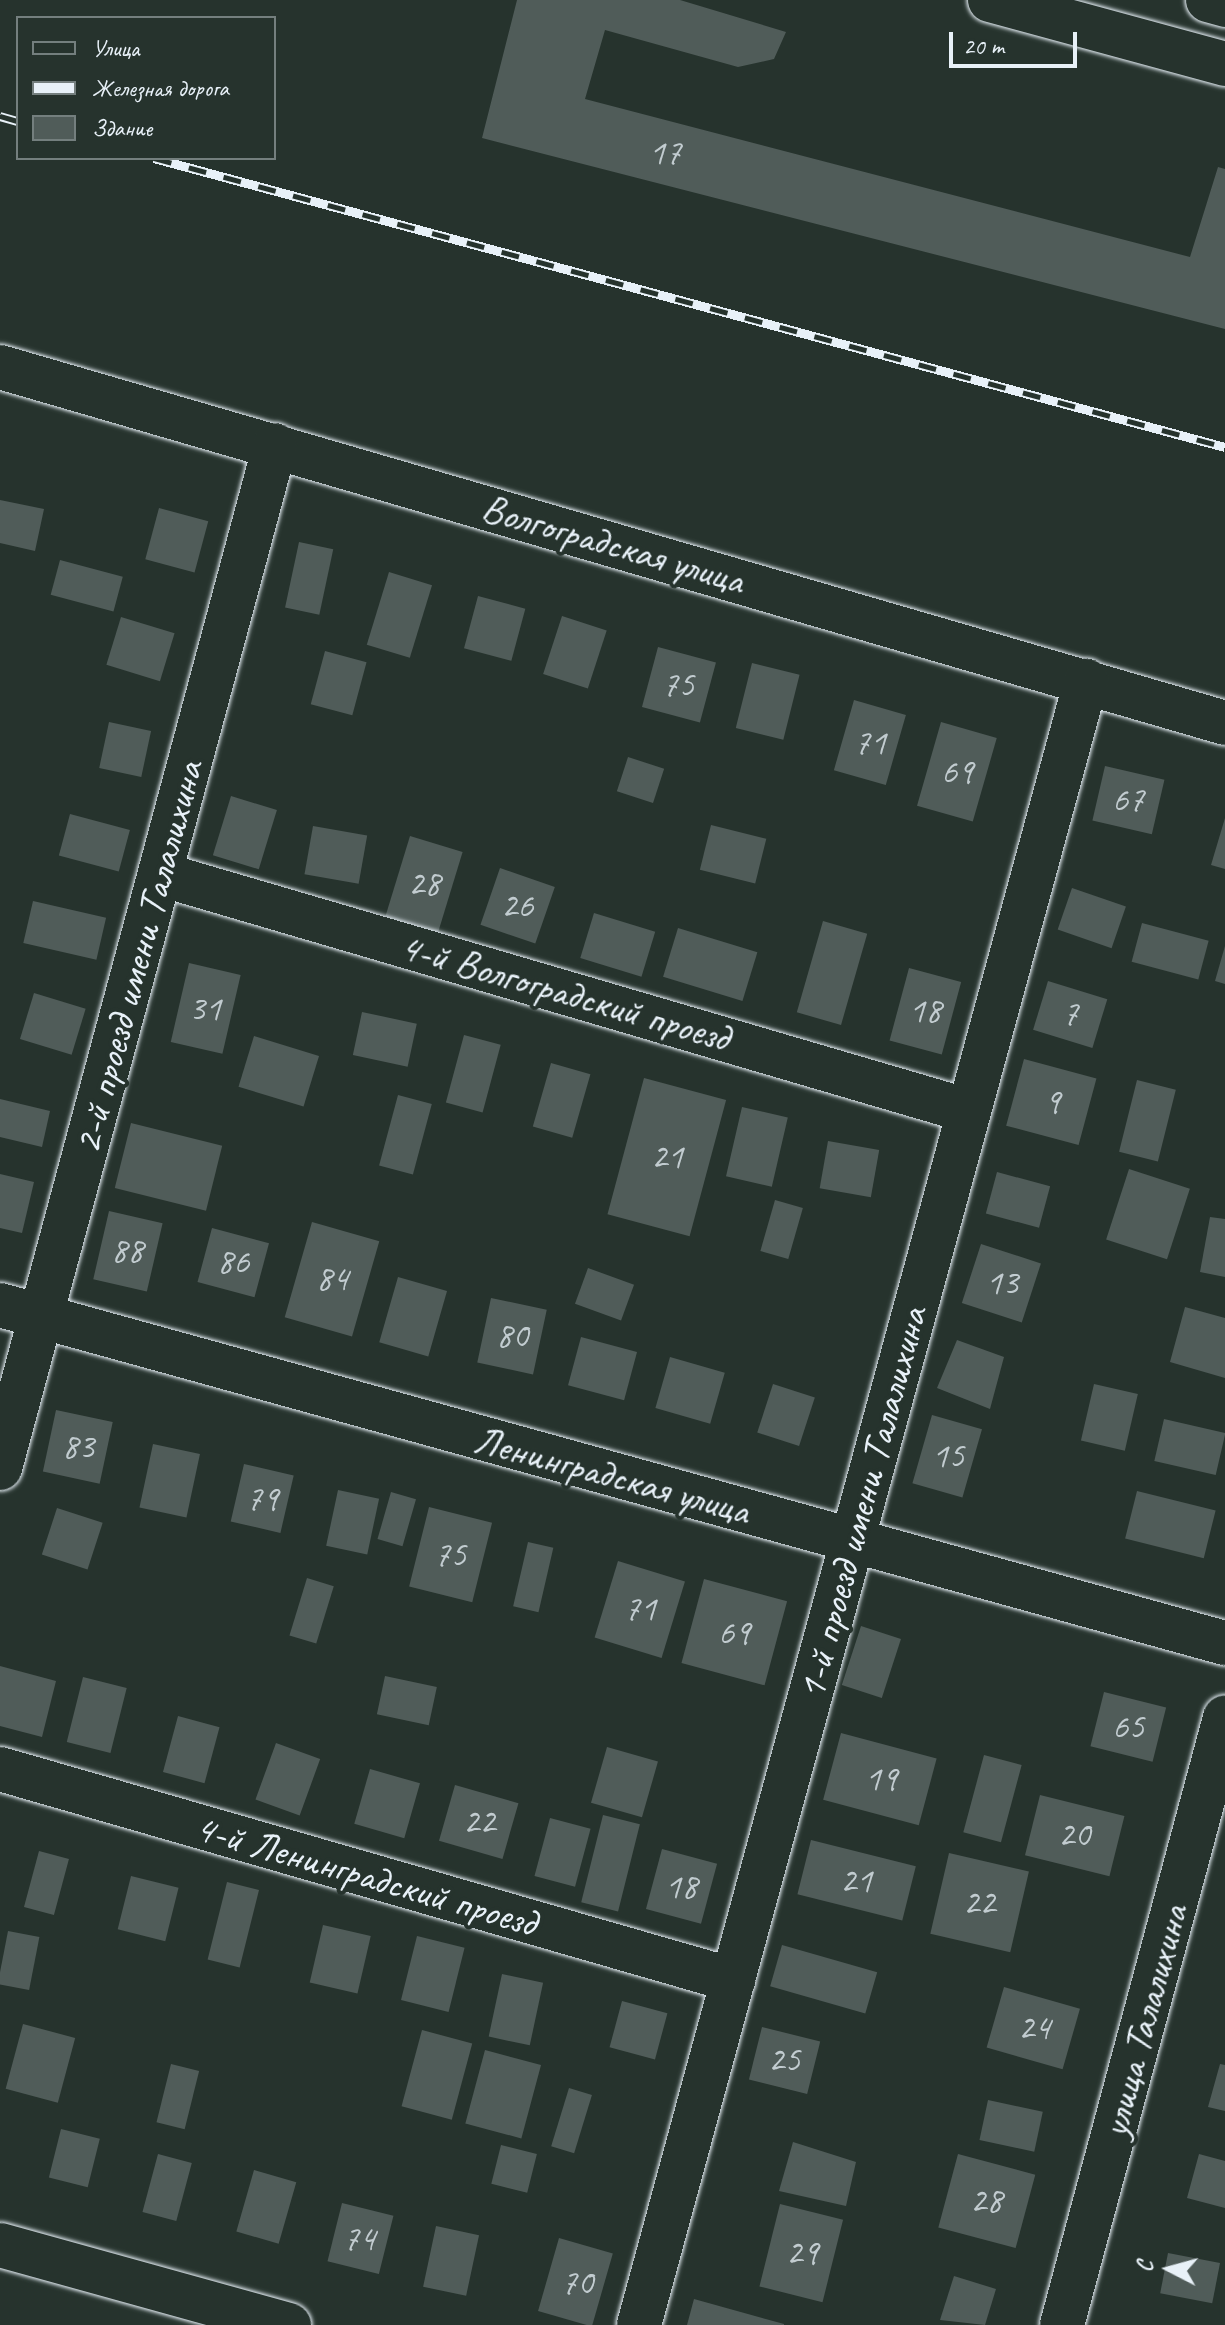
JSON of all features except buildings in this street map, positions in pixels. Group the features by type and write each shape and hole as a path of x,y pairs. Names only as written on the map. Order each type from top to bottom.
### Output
{"street":[{"path":"990,0 1225,64"},
{"path":"1208,0 1225,5"},
{"name":"Волгоградская улица","path":"0,367 1225,723"},
{"name":"2-й проезд имени Талалихина","path":"0,1468 20,1311 160,874 275,445"},
{"name":"1-й проезд имени Талалихина","path":"639,2325 1086,681"},
{"name":"4-й Волгоградский проезд","path":"160,874 969,1111"},
{"name":"Ленинградская улица","path":"20,1311 1225,1643"},
{"name":"улица Талалихина","path":"1062,2325 1225,1718"},
{"name":"4-й Ленинградский проезд","path":"0,1769 733,1980"},
{"path":"0,2245 289,2325"}],"railway":[{"path":"0,116 16,120"},
{"path":"161,160 1225,447"}]}
